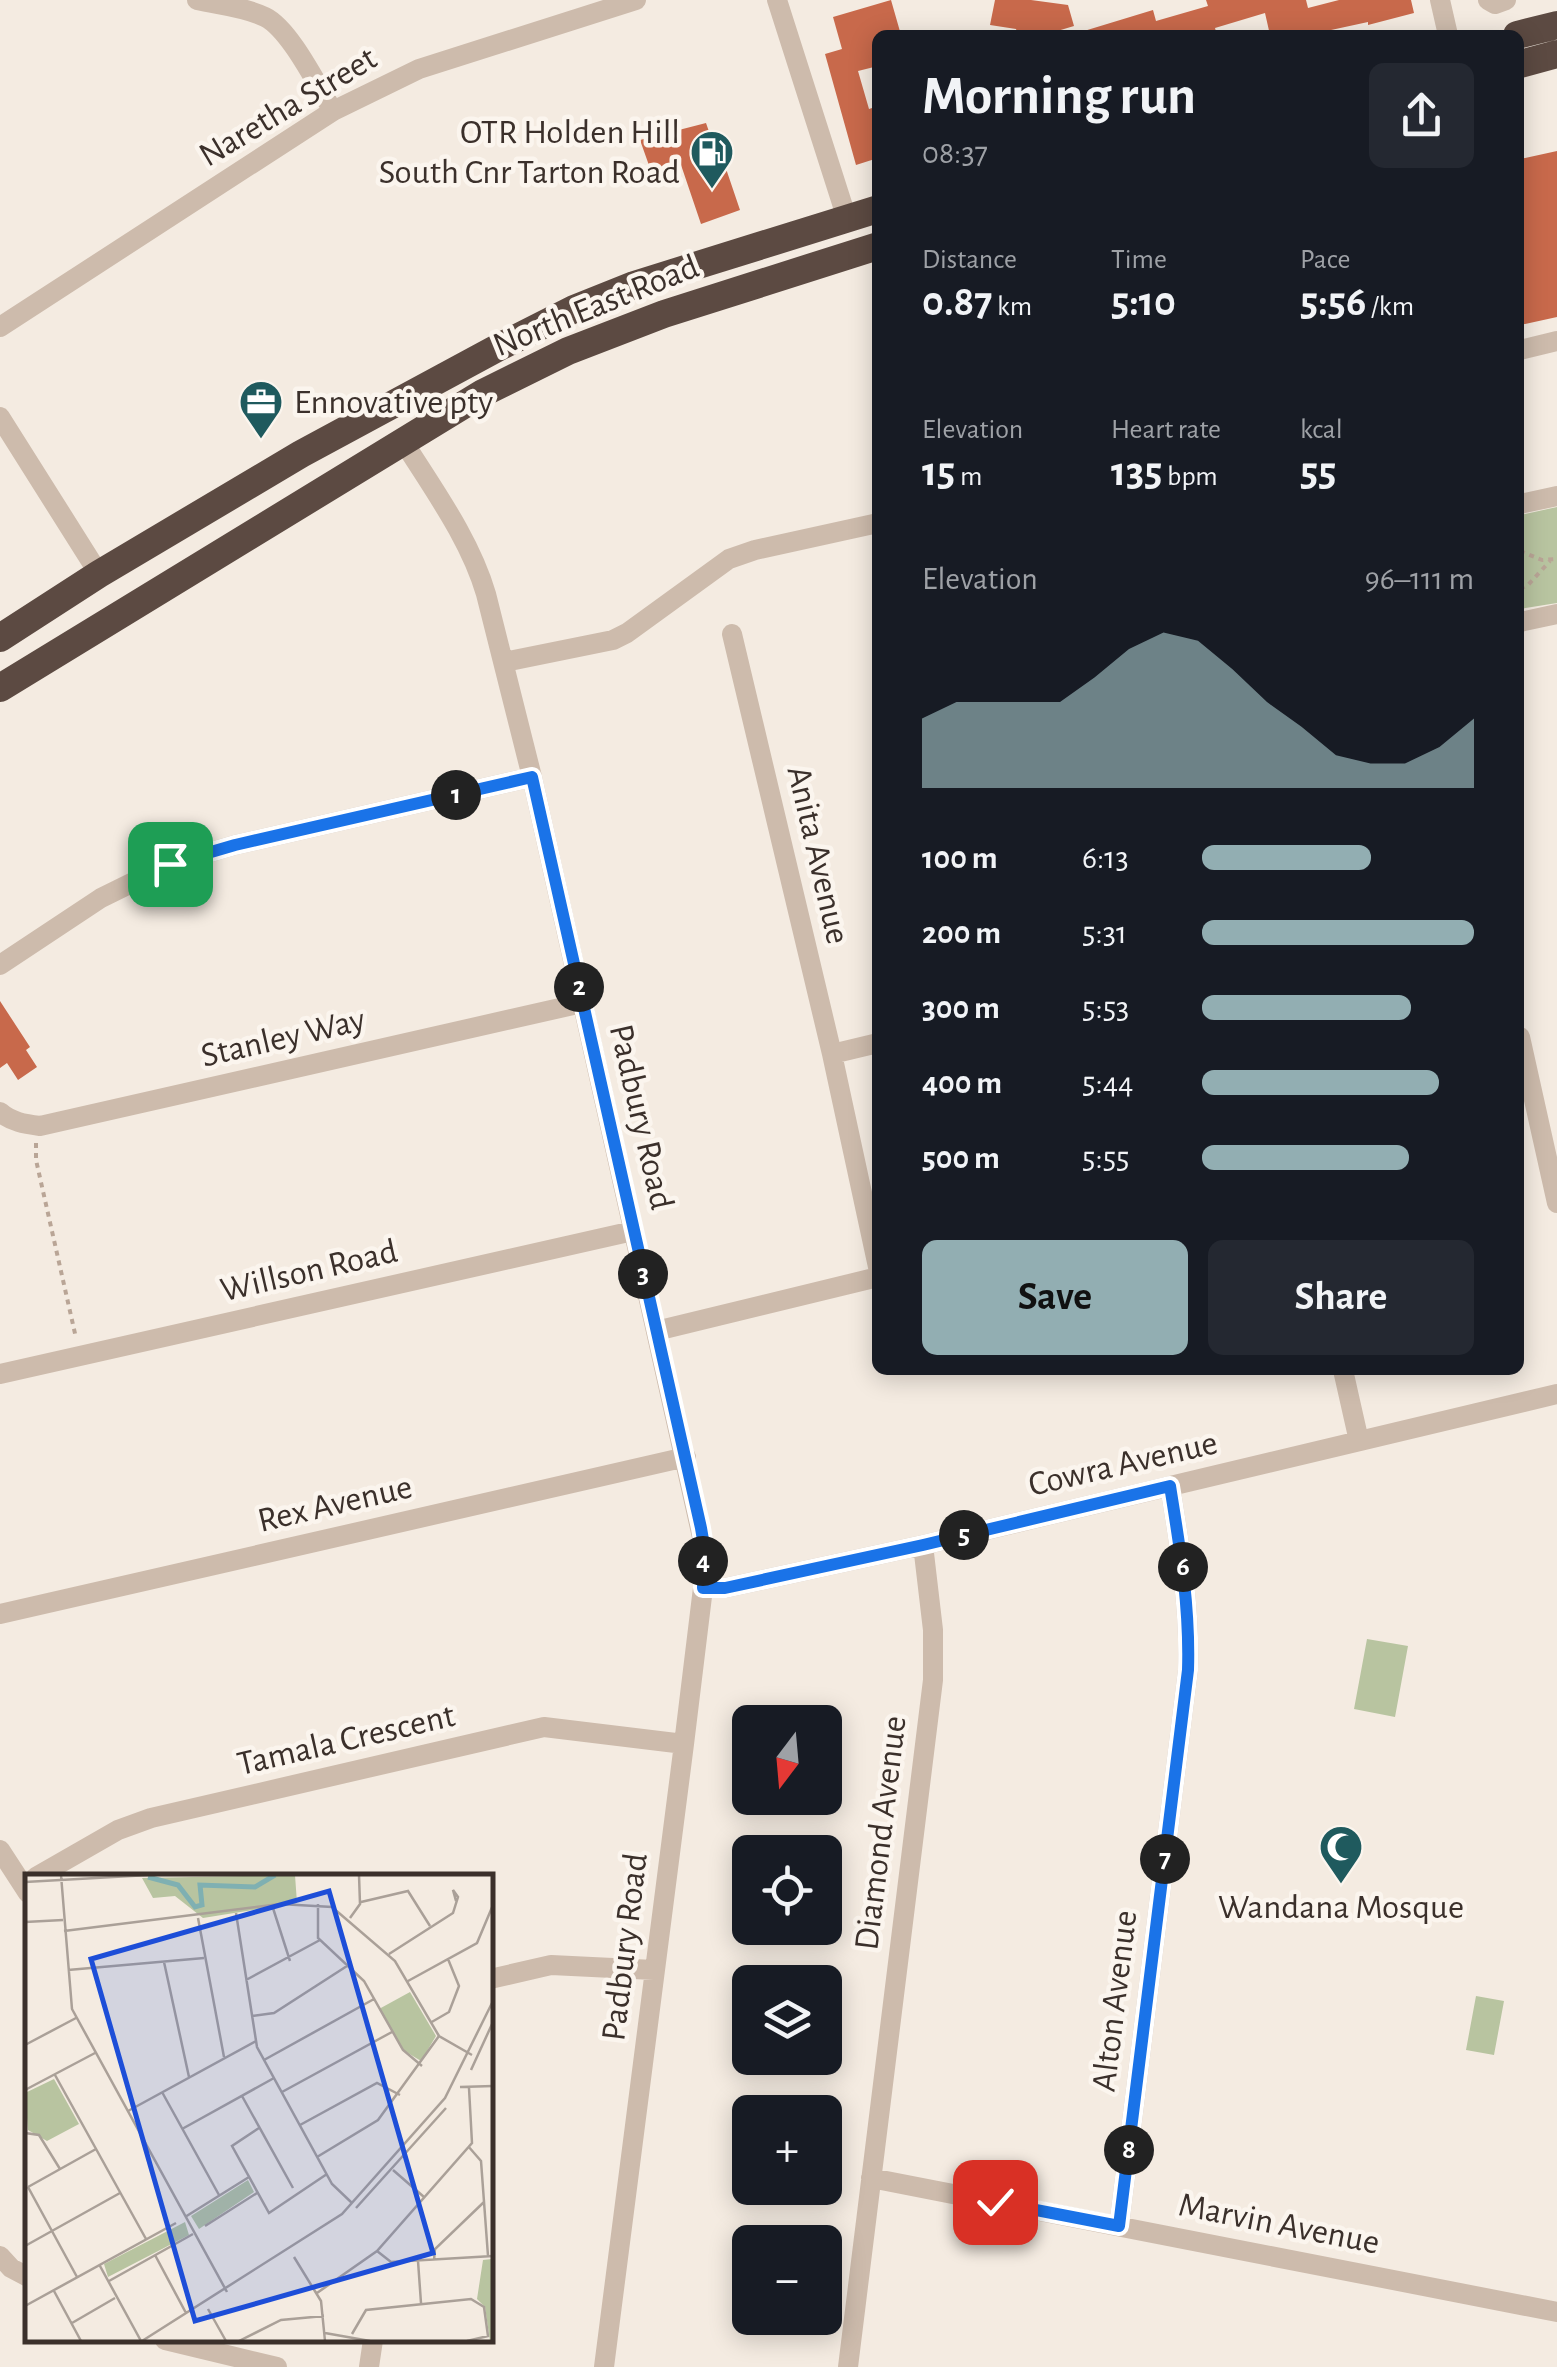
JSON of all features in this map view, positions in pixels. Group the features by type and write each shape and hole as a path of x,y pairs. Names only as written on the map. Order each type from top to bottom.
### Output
{"highway":[{"path":"1524,33 1557,26"},
{"path":"1524,63 1557,54"},
{"name":"North East Road","path":"0,638 98,574 301,454 574,310 620,291 872,212"},
{"path":"847,219 867,250"},
{"name":"North East Road","path":"0,688 482,393 568,351 664,314 867,250"},
{"path":"301,454 374,436 403,441 419,390"}],"street":[{"path":"197,0 250,12 278,25 334,111"},
{"name":"Naretha Street","path":"0,327 334,111 419,69 636,0"},
{"path":"777,0 847,219"},
{"path":"1440,0 1447,30"},
{"path":"1488,0 1495,4 1506,0"},
{"path":"1524,349 1557,340"},
{"path":"0,417 98,574"},
{"name":"Padbury Road","path":"403,441 479,570 532,777 704,1546 703,1588 684,1744 604,2367"},
{"path":"1524,503 1557,496"},
{"path":"504,662 613,640 729,559 872,524"},
{"path":"1524,621 1557,614"},
{"name":"Anita Avenue","path":"732,634 872,1239"},
{"path":"0,965 101,898 170,864 235,845 532,777"},
{"name":"Stanley Way","path":"0,1112 6,1118 40,1126 582,1003"},
{"path":"832,1054 872,1045"},
{"path":"1524,1055 1557,1203"},
{"name":"Willson Road","path":"0,1374 633,1231"},
{"path":"656,1330 872,1278"},
{"path":"1344,1375 1359,1441"},
{"name":"Cowra Avenue","path":"703,1588 725,1588 923,1545 1557,1394"},
{"name":"Rex Avenue","path":"0,1614 686,1457"},
{"name":"Alton Avenue","path":"1119,2226 1188,1670 1190,1627 1186,1586 1170,1486"},
{"name":"Diamond Avenue","path":"848,2367 933,1680 934,1630 923,1545"},
{"name":"Tamala Crescent","path":"45,1874 118,1830 151,1818 544,1727 684,1744"},
{"path":"0,1850 25,1880"},
{"path":"492,1979 551,1964 654,1970"},
{"name":"Marvin Avenue","path":"871,2178 1557,2312"},
{"path":"0,2256 25,2275"},
{"path":"173,2342 277,2367"},
{"path":"369,2367 373,2342"}],"path":[{"path":"1524,552 1550,561"},
{"path":"1524,587 1550,561 1557,559"},
{"path":"36,1143 36,1160 78,1344"}],"green space":[{"path":"1557,507 1557,603 1524,608 1524,514"},
{"path":"1367,1639 1408,1646 1395,1717 1354,1709"},
{"path":"1476,1996 1504,2001 1494,2055 1466,2050"}],"building":[{"path":"891,0 900,30 872,30 872,68 858,71 869,109 872,108 872,160 856,165 825,54 842,49 833,17"},
{"path":"995,0 1031,0 1068,5 1074,26 1061,30 1016,30 990,25"},
{"path":"1206,0 1306,0 1308,8 1339,0 1411,0 1414,13 1331,30 1269,30 1265,13 1216,30 1087,30 1153,10 1156,21 1208,6"},
{"name":"OTR Holden Hill South Cnr Tarton Road","path":"706,123 715,149 719,148 740,210 701,224 680,162 651,171 640,140"},
{"path":"1557,151 1557,317 1524,324 1524,158"},
{"path":"0,1001 30,1047 26,1050 37,1067 18,1080 7,1063 0,1068"}],"place":[{"name":"OTR Holden Hill South Cnr Tarton Road","path":"712,190"},
{"name":"Ennovative pty","path":"261,440"},
{"name":"Wandana Mosque","path":"1341,1885"}],"route":[{"path":"170,864 235,845 532,777 701,1528 703,1588 725,1588 923,1545 1170,1486 1186,1586 1190,1627 1188,1670 1119,2226 995,2202"}]}
